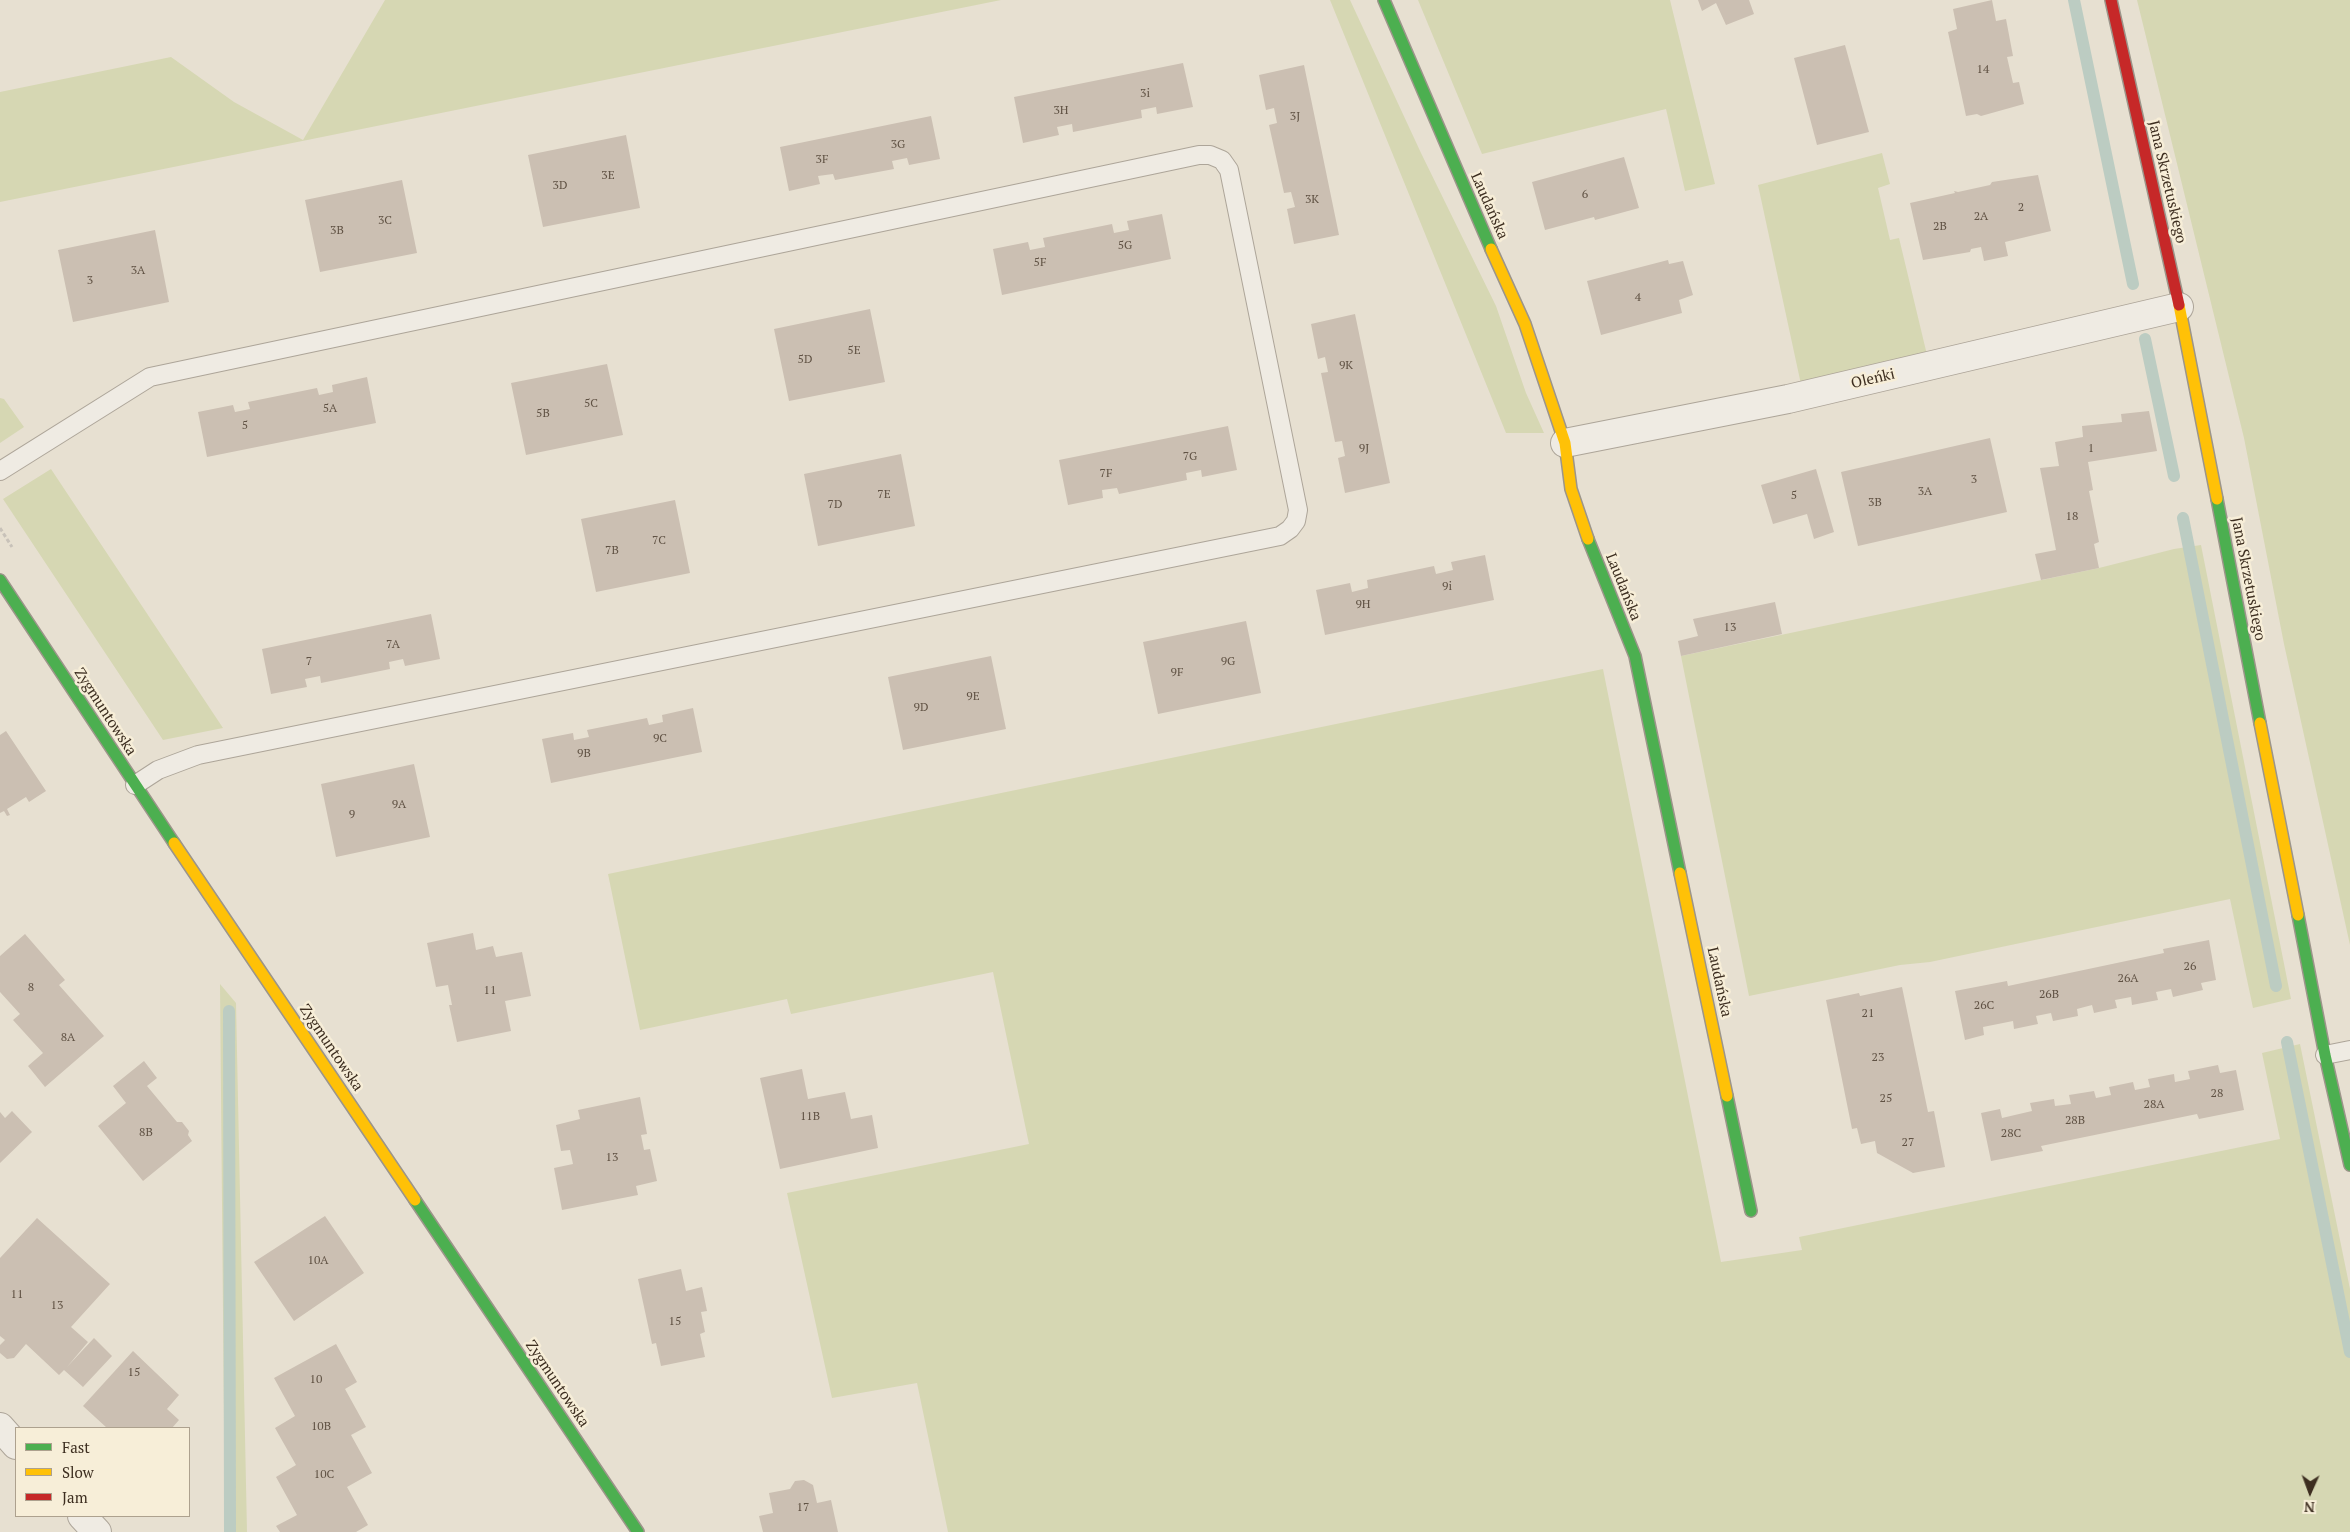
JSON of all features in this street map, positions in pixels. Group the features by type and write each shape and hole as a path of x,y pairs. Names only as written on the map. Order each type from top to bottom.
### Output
{"street":[{"name":"Laudańska","path":"1384,0 1472,208 1525,324 1565,443 1571,489 1590,546 1635,656 1751,1211"},
{"name":"Jana Skrzetuskiego","path":"2111,0 2180,307 2325,1055 2350,1165"},
{"name":"Oleńki","path":"1565,443 1788,399 2180,307"},
{"name":"Zygmuntowska","path":"0,580 135,785 638,1532"},
{"path":"0,1427 15,1444"},
{"path":"83,1517 97,1532"}],"lane":[{"path":"0,470 150,377 1199,155 1210,155 1222,160 1230,170 1298,510 1296,521 1290,529 1280,536 198,755 158,770 135,785"},
{"path":"2325,1055 2350,1050"}],"green space":[{"path":"385,0 1001,0 0,202 0,92 171,57 234,102 303,140"},
{"path":"1330,0 1350,0 1421,153 1496,306 1526,393 1544,433 1506,433"},
{"path":"1418,0 1670,0 1715,184 1685,191 1666,109 1482,154"},
{"path":"2137,0 2350,0 2350,945 2284,644 2244,438"},
{"path":"1882,153 1890,184 1878,188 1890,240 1899,238 1928,359 1802,389 1758,185"},
{"path":"0,398 4,399 24,427 0,443"},
{"path":"51,469 223,728 163,740 3,499"},
{"path":"2201,545 2291,999 2253,1008 2230,899 1930,962 1900,965 1749,996 1681,656 2099,568 2174,549"},
{"path":"1603,669 1721,1262 1802,1250 1799,1237 2280,1139 2262,1053 2300,1044 2350,1289 2350,1532 948,1532 917,1383 832,1398 787,1193 1029,1144 993,972 791,1014 787,999 640,1030 608,874"},
{"path":"220,984 236,1003 247,1532 225,1532"}],"building":[{"path":"1698,0 1749,0 1754,14 1726,25 1716,3 1702,11"},
{"path":"1992,0 1996,21 2006,19 2013,56 2007,57 2013,83 2019,82 2024,104 1981,116 1977,114 1966,116 1948,32 1957,29 1953,9"},
{"path":"1845,45 1869,132 1817,145 1794,58"},
{"path":"1183,63 1193,107 1157,114 1156,107 1141,110 1142,118 1073,132 1072,124 1057,127 1059,135 1023,143 1014,97"},
{"path":"1304,65 1339,235 1294,244 1287,209 1295,207 1291,192 1284,193 1269,125 1277,123 1274,108 1266,110 1259,75"},
{"path":"931,116 940,159 909,165 907,158 892,161 894,169 835,180 833,174 818,176 820,184 789,191 780,147"},
{"path":"626,135 640,208 543,227 528,155"},
{"path":"1624,157 1639,208 1595,220 1594,217 1545,230 1532,182"},
{"path":"2038,175 2051,231 2005,242 2008,256 1984,261 1981,247 1971,249 1970,252 1923,260 1910,203 1955,193 1954,191 1958,192 1990,185 1992,182"},
{"path":"402,180 417,253 320,272 305,200"},
{"path":"1162,214 1171,259 1002,295 993,249 1028,242 1030,250 1045,247 1043,238 1112,224 1114,233 1129,230 1127,221"},
{"path":"155,230 169,302 73,322 58,250"},
{"path":"1668,260 1669,264 1683,261 1693,295 1679,300 1682,313 1601,335 1587,281"},
{"path":"870,309 885,382 789,401 774,329"},
{"path":"1355,314 1390,483 1345,493 1338,458 1345,456 1342,441 1335,442 1321,373 1328,372 1325,357 1318,359 1311,324"},
{"path":"607,364 623,435 526,455 511,383"},
{"path":"367,377 376,423 207,457 198,412 233,405 235,412 250,409 248,402 317,388 319,395 333,392 332,385"},
{"path":"2149,411 2157,451 2088,462 2093,490 2089,491 2099,542 2094,544 2099,568 2041,580 2035,554 2056,550 2040,468 2059,466 2055,442 2083,437 2082,426 2122,422 2121,414"},
{"path":"1228,426 1237,470 1202,477 1201,470 1186,473 1187,480 1119,494 1117,488 1102,490 1103,498 1068,505 1059,460"},
{"path":"1990,438 2007,512 1858,546 1841,472"},
{"path":"901,454 915,526 818,546 804,474"},
{"path":"1816,469 1834,532 1814,539 1807,514 1773,524 1761,485"},
{"path":"675,500 690,573 596,592 581,519"},
{"path":"1485,555 1494,600 1325,635 1316,590 1350,583 1352,592 1368,588 1367,580 1434,566 1436,574 1453,570 1451,562"},
{"path":"1775,602 1782,634 1681,656 1678,641 1698,636 1693,619"},
{"path":"431,614 440,659 405,666 403,659 389,662 390,669 321,683 320,676 305,679 307,687 271,694 262,649"},
{"path":"1246,621 1261,693 1158,714 1143,642"},
{"path":"991,656 1006,729 903,750 888,677"},
{"path":"693,708 702,752 551,783 542,739 573,733 574,740 589,737 587,730 647,718 649,725 663,722 662,715"},
{"path":"6,731 46,791 29,802 26,797 7,809 10,815 7,816 4,811 0,813 0,735"},
{"path":"414,764 430,837 336,857 321,784"},
{"path":"473,933 476,950 493,946 496,957 522,952 531,996 505,1001 511,1031 457,1042 449,1005 452,1005 448,985 436,987 427,943"},
{"path":"25,934 65,980 59,985 104,1036 45,1087 28,1066 43,1053 13,1020 20,1014 0,992 0,956"},
{"path":"2209,940 2216,980 2201,983 2203,990 2173,997 2171,989 2156,992 2158,1000 2132,1005 2131,997 2115,1000 2117,1008 2094,1013 2092,1005 2077,1009 2078,1016 2053,1021 2051,1013 2036,1016 2038,1024 2014,1029 2013,1021 1983,1027 1984,1035 1965,1040 1955,991 2007,981 2008,986 2164,953 2163,949"},
{"path":"1902,987 1928,1112 1934,1111 1945,1167 1913,1173 1877,1153 1875,1141 1861,1144 1857,1128 1852,1129 1826,1000 1859,993 1860,996"},
{"path":"144,1061 157,1078 147,1086 177,1122 182,1122 189,1131 188,1135 192,1141 143,1181 98,1126 126,1103 113,1086"},
{"path":"2218,1065 2220,1073 2236,1070 2244,1110 2199,1119 2197,1114 2041,1146 2043,1151 1991,1161 1981,1113 2000,1109 2002,1118 2032,1111 2030,1103 2054,1099 2055,1106 2071,1104 2069,1095 2094,1091 2096,1098 2111,1095 2109,1087 2133,1082 2135,1090 2150,1087 2148,1079 2174,1074 2175,1082 2190,1079 2188,1071"},
{"path":"802,1069 808,1099 845,1092 851,1119 872,1115 878,1148 780,1169 760,1078"},
{"path":"640,1097 647,1134 641,1135 644,1150 650,1149 657,1181 636,1186 638,1195 562,1210 554,1168 573,1164 570,1150 561,1151 556,1125 580,1119 578,1110"},
{"path":"12,1111 32,1132 0,1163 0,1112 5,1118"},
{"path":"325,1216 364,1273 294,1321 254,1262"},
{"path":"37,1218 110,1284 71,1327 88,1342 67,1367 94,1338 112,1356 83,1387 64,1370 59,1375 26,1344 14,1358 7,1359 0,1353 0,1345 5,1340 0,1336 0,1258"},
{"path":"681,1269 686,1291 702,1287 707,1311 701,1312 705,1332 700,1334 705,1357 661,1366 656,1343 652,1344 638,1279"},
{"path":"336,1344 357,1382 345,1389 366,1427 351,1435 372,1473 347,1487 368,1525 356,1532 280,1532 276,1526 297,1515 276,1477 296,1465 275,1428 295,1416 274,1378"},
{"path":"133,1351 179,1395 167,1409 179,1420 173,1427 106,1427 83,1406"},
{"path":"804,1480 813,1485 817,1503 831,1500 838,1532 763,1532 759,1516 773,1513 769,1493 790,1489 795,1481"}],"waterway":[{"path":"2074,0 2133,284"},
{"path":"2145,339 2174,476"},
{"path":"2183,518 2276,986"},
{"path":"229,1011 230,1532"},
{"path":"2287,1042 2350,1352"}],"traffic: fast":[{"path":"1384,0 1491,249"},
{"path":"2217,499 2260,723"},
{"path":"1588,539 1635,656 1680,873"},
{"path":"0,580 174,843"},
{"path":"2298,915 2325,1055 2350,1165"},
{"path":"1727,1096 1751,1211"},
{"path":"415,1200 638,1532"}],"traffic: slow":[{"path":"1491,249 1525,324 1565,443 1571,489 1588,539"},
{"path":"2179,305 2217,499"},
{"path":"2260,723 2298,915"},
{"path":"174,843 415,1200"},
{"path":"1680,873 1727,1096"}],"traffic: jam":[{"path":"2111,0 2179,305"}]}
